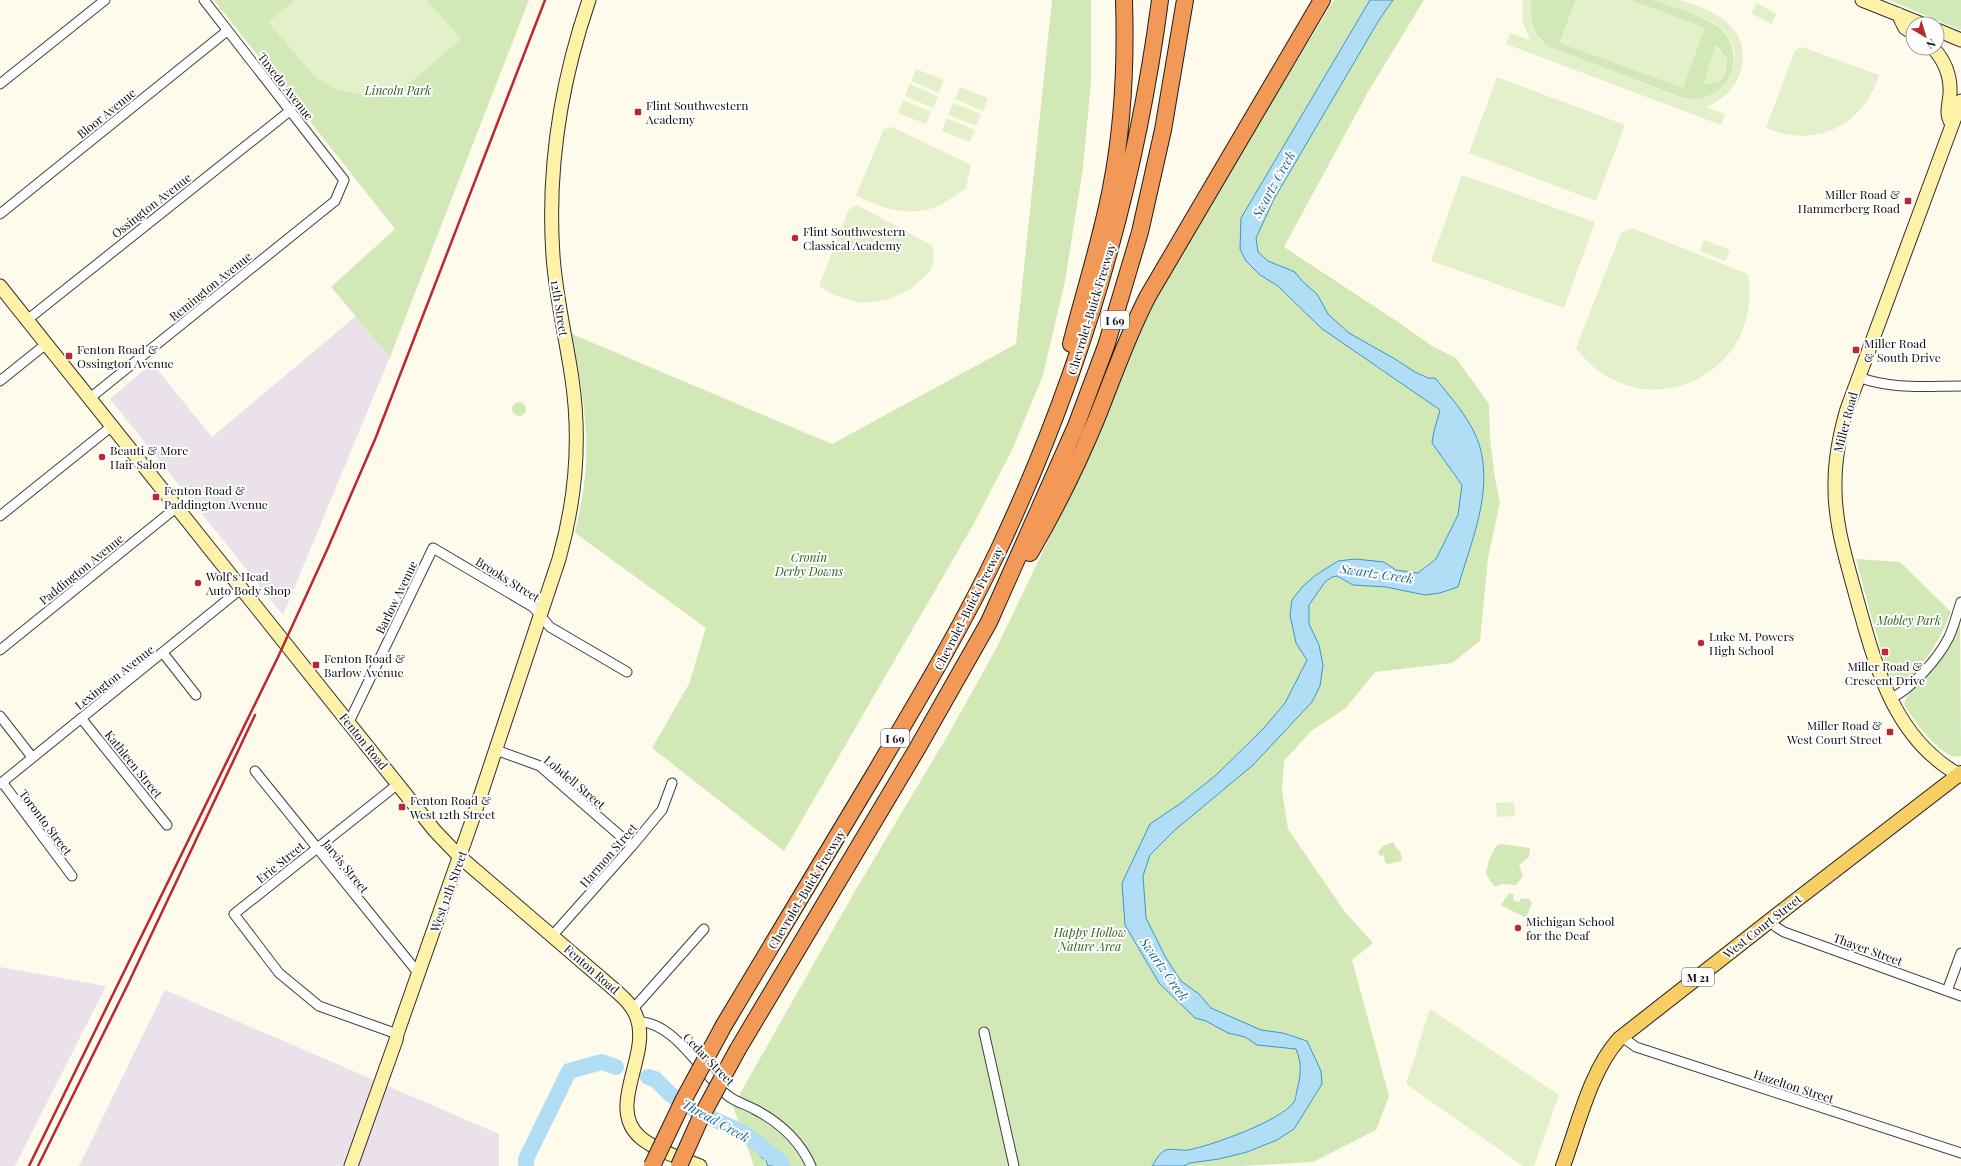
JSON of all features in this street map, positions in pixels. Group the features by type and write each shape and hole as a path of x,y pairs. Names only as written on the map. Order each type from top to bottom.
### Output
{"highway":[{"path":"1046,441 1104,224 1112,187 1121,108 1124,0"},
{"name":"Chevrolet-Buick Freeway","path":"652,1166 684,1099 724,1025 938,666 998,551 1046,441 1090,317 1121,205 1140,122 1160,0"},
{"name":"Chevrolet-Buick Freeway","path":"679,1166 700,1119 738,1049 917,749 989,622 1076,426 1093,384 1118,310 1140,232 1163,130 1185,0"},
{"path":"989,622 1058,505 1096,419 1132,329 1148,296 1322,0"}],"main road":[{"name":"West Court Street","path":"1563,1166 1598,1071 1609,1051 1622,1036 1960,774"}],"street":[{"path":"0,84 105,0"},
{"name":"Tuxedo Avenue","path":"204,0 344,180 342,188"},
{"name":"12th Street","path":"541,615 565,539 576,480 576,419 572,378 556,281 552,197 561,107 574,50 589,0"},
{"path":"1862,0 1905,17"},
{"path":"1898,14 1905,28"},
{"name":"Bloor Avenue","path":"0,214 227,31"},
{"path":"1945,33 1961,40"},
{"path":"1939,56 1948,73 1950,90 1947,115 1952,124"},
{"name":"Miller Road","path":"1960,774 1941,763 1922,744 1903,722 1890,699 1870,646 1842,542 1834,484 1837,452 1844,418 1961,101"},
{"name":"Ossington Avenue","path":"27,320 291,110"},
{"name":"Remington Avenue","path":"90,398 335,201 342,188"},
{"name":"Fenton Road","path":"0,286 435,831 460,856 615,990 633,1009 638,1022 640,1043 627,1101 629,1120 636,1133 650,1144 700,1166"},
{"path":"0,382 46,344"},
{"path":"1858,377 1878,383 1902,386 1961,386"},
{"path":"0,516 112,426"},
{"name":"Paddington Avenue","path":"0,650 177,507"},
{"name":"Brooks Street","path":"433,548 533,607 550,627 627,672"},
{"name":"Barlow Avenue","path":"349,722 433,548"},
{"name":"Lexington Avenue","path":"1,783 242,588"},
{"path":"1890,699 1905,690 1938,654 1952,630 1961,602"},
{"name":"West 12th Street","path":"350,1166 366,1127 460,856 541,615"},
{"path":"163,653 196,696"},
{"path":"0,716 32,757"},
{"name":"Kathleen Street","path":"81,718 167,825"},
{"name":"Lobdell Street","path":"496,750 540,766 632,846"},
{"name":"Jarvis Street","path":"255,771 315,848 419,974"},
{"name":"Toronto Street","path":"1,783 72,876"},
{"name":"Harmon Street","path":"553,936 662,810 672,783"},
{"name":"Erie Street","path":"397,1034 319,1006 280,973 234,914 315,848 398,784"},
{"name":"Thayer Street","path":"1770,920 1780,930 1961,996"},
{"path":"633,1009 704,929"},
{"path":"1947,991 1961,953"},
{"name":"Cedar Street","path":"638,1022 652,1023 662,1028 689,1053 728,1096 754,1109 790,1134 806,1156 811,1166"},
{"path":"984,1032 1014,1166"},
{"name":"Hazelton Street","path":"1622,1036 1633,1046 1961,1153"}],"shaded area":[{"path":"356,316 390,357 283,615 110,399 152,363 212,437"},
{"path":"0,967 106,986 15,1166 0,1166"},
{"path":"165,990 499,1134 499,1166 79,1166"}],"green space":[{"name":"Lincoln Park","path":"214,0 529,0 390,357 331,287 395,229"},
{"path":"295,0 427,0 461,39 410,83 390,92 367,96 335,89 315,77 268,22"},
{"name":"Cronin Derby Downs","path":"1052,0 1091,0 1091,82 1083,168 1065,281 1043,375 1012,450 973,525 784,851 652,748 689,684 706,628 575,533 585,480 586,430 583,398 572,334 832,444 1016,344"},
{"name":"Happy Hollow Nature Area","path":"1334,0 1424,0 1368,92 1284,247 1432,346 1456,358 1489,404 1490,439 1495,479 1500,502 1488,558 1480,641 1452,663 1375,672 1346,708 1311,731 1284,761 1282,790 1288,829 1345,912 1373,943 1352,960 1389,1096 1376,1130 1313,1162 1241,1166 754,1166 733,1106 855,891 948,735 996,649 1084,466 1153,298"},
{"path":"1523,0 1532,0 1530,14 1535,32 1543,43 1549,47 1679,97 1694,99 1707,96 1719,89 1728,80 1733,68 1734,55 1731,41 1722,29 1708,20 1654,0 1684,1 1702,8 1724,20 1735,31 1741,43 1743,55 1742,68 1737,80 1729,91 1719,100 1706,107 1725,114 1721,125 1506,44 1510,33 1530,40 1522,20"},
{"path":"1532,0 1576,0 1560,42 1705,28 1630,0 1655,0 1662,2 1702,18 1724,32 1731,44 1734,57 1732,69 1728,80 1720,90 1709,96 1697,99 1683,98 1549,47 1539,38 1533,26 1530,14","holes":["1716,46 1721,50 1724,76 1719,81 1708,84"]},
{"path":"1576,0 1630,0 1705,28 1683,88 1560,43"},
{"path":"1889,0 1961,0 1960,30 1945,24 1945,16 1927,16"},
{"path":"1757,3 1777,14 1771,24 1751,13"},
{"path":"1715,46 1726,56 1727,67 1723,77 1719,80 1704,83"},
{"path":"1802,47 1879,75 1872,93 1862,108 1850,120 1819,134 1802,136 1784,134 1766,128 1795,50"},
{"path":"916,69 944,80 939,93 911,81"},
{"path":"1497,77 1625,125 1596,201 1469,153"},
{"path":"910,84 938,96 933,108 905,96"},
{"path":"960,87 988,98 983,111 955,99"},
{"path":"903,100 931,112 926,124 898,113"},
{"path":"953,103 981,114 976,126 948,115"},
{"path":"947,118 975,130 970,142 942,131"},
{"path":"892,127 971,165 966,188 942,204 920,211 887,208 856,195 884,129"},
{"path":"1462,175 1595,222 1564,308 1431,261"},
{"path":"857,205 933,246 934,259 930,272 911,289 887,300 860,303 834,295 819,286 849,209"},
{"path":"1632,228 1748,274 1748,310 1737,341 1718,365 1692,382 1663,389 1632,387 1602,373 1576,348 1621,233"},
{"path":"1704,240 1730,250 1725,261 1700,251"},
{"path":"519,402 524,404 526,409 524,414 519,416 514,414 512,409 514,404"},
{"name":"Mobley Park","path":"1856,559 1900,562 1951,612 1938,640 1925,660 1911,676 1901,682 1894,683 1891,681"},
{"name":"Mobley Park","path":"1960,622 1961,756 1954,756 1946,753 1929,738 1913,719 1904,704 1907,696 1938,662 1950,643"},
{"path":"1514,802 1515,816 1497,817 1496,803"},
{"path":"1393,842 1400,851 1402,859 1401,861 1389,864 1385,863 1384,855 1380,856 1378,852 1383,846"},
{"path":"1501,844 1530,848 1529,857 1519,865 1523,876 1516,885 1502,884 1494,887 1486,873 1489,860 1496,846"},
{"path":"1509,893 1514,895 1513,900 1519,902 1521,898 1529,899 1532,903 1526,918 1501,905"},
{"path":"1430,1009 1559,1095 1534,1166 1523,1166 1406,1084"}],"water":[{"name":"Swartz Creek","path":"1370,0 1393,0 1379,20 1274,199 1256,238 1258,252 1268,261 1295,272 1302,281 1317,294 1328,314 1349,333 1415,372 1428,378 1435,378 1470,424 1479,445 1484,473 1481,506 1478,522 1458,587 1440,593 1425,595 1386,587 1353,585 1337,576 1332,577 1325,582 1309,605 1309,624 1319,645 1323,665 1320,686 1312,702 1253,765 1175,830 1150,855 1143,876 1146,918 1166,958 1181,981 1199,994 1211,1008 1261,1030 1283,1033 1307,1041 1321,1071 1322,1084 1294,1129 1277,1140 1247,1152 1219,1159 1190,1163 1184,1166 1152,1166 1160,1155 1166,1150 1188,1150 1228,1138 1261,1124 1287,1109 1295,1099 1300,1064 1296,1049 1257,1045 1245,1037 1228,1033 1206,1021 1195,1018 1159,983 1125,925 1122,883 1150,824 1181,803 1215,776 1263,729 1285,703 1307,660 1296,643 1290,615 1292,600 1303,586 1316,575 1338,561 1355,559 1384,562 1396,570 1418,573 1436,559 1458,515 1462,485 1432,443 1440,410 1321,328 1278,286 1260,275 1246,261 1240,249 1241,218"},
{"path":"740,1127 777,1150 790,1166 768,1166 765,1158 763,1159 750,1144 745,1142"}],"waterway":[{"name":"Thread Creek","path":"526,1166 526,1159 569,1071 602,1062 616,1067"},
{"name":"Thread Creek","path":"648,1077 655,1079 670,1094 696,1111 744,1133 780,1161 782,1166"}],"railway":[{"path":"29,1166 278,657 327,550 376,437 545,0"},
{"path":"38,1166 128,984 255,715"}],"place":[{"name":"Flint Southwestern Academy","path":"638,112"},
{"name":"Miller Road & Hammerberg Road","path":"1908,201"},
{"name":"Flint Southwestern Classical Academy","path":"795,238"},
{"name":"Miller Road & South Drive","path":"1856,350"},
{"name":"Fenton Road & Ossington Avenue","path":"69,356"},
{"name":"Beauti & More Hair Salon","path":"102,457"},
{"name":"Fenton Road & Paddington Avenue","path":"156,497"},
{"name":"Wolf's Head Auto Body Shop","path":"198,583"},
{"name":"Luke M. Powers High School","path":"1701,643"},
{"name":"Miller Road & Crescent Drive","path":"1885,652"},
{"name":"Fenton Road & Barlow Avenue","path":"316,665"},
{"name":"Miller Road & West Court Street","path":"1890,732"},
{"name":"Fenton Road & West 12th Street","path":"402,807"},
{"name":"Michigan School for the Deaf","path":"1518,928"}]}
